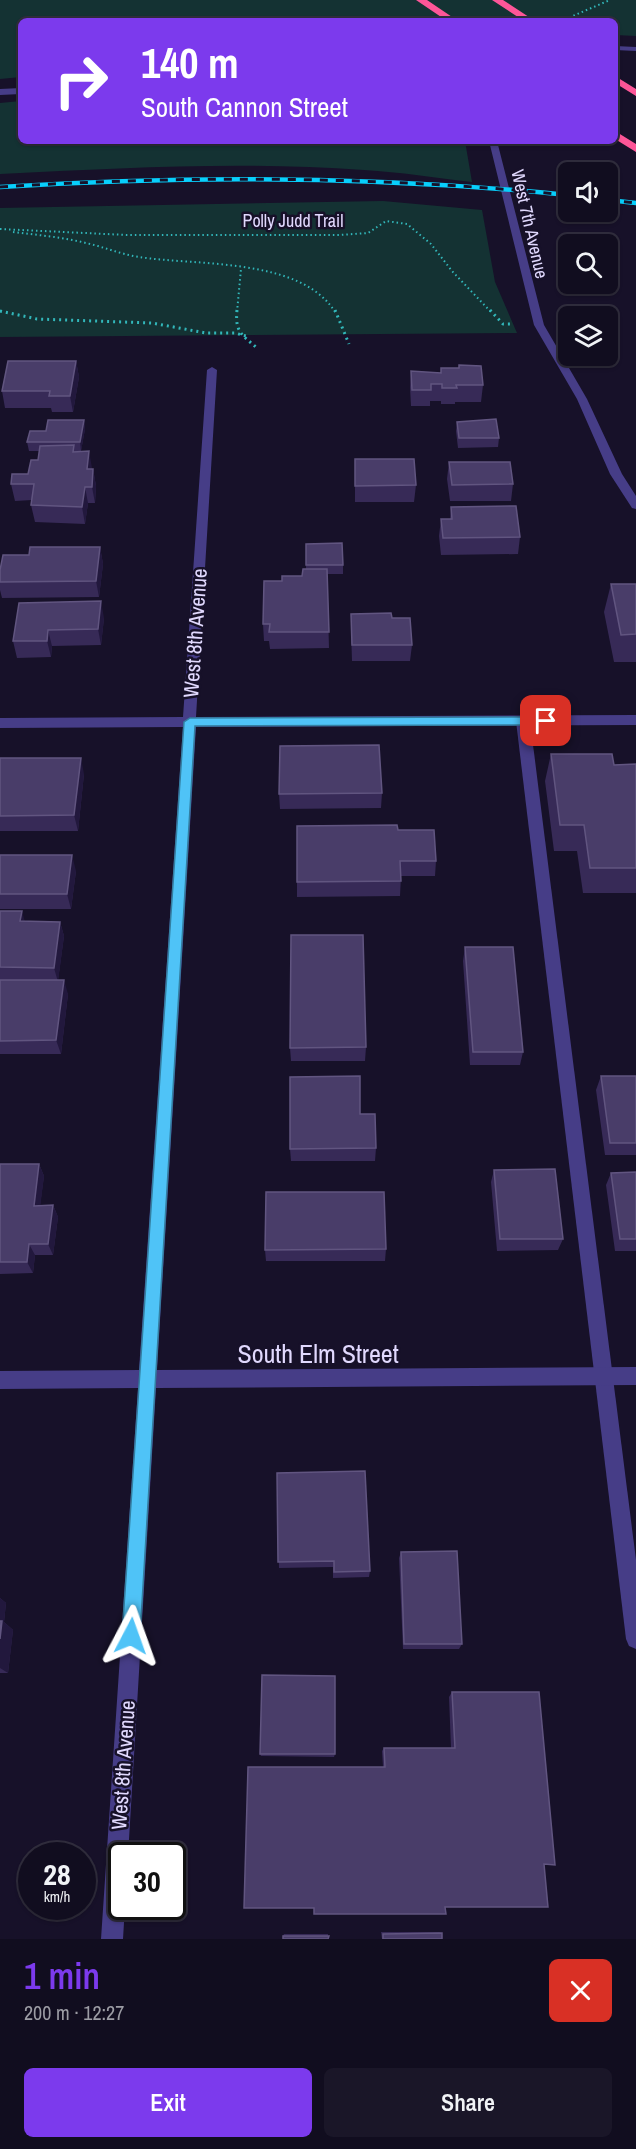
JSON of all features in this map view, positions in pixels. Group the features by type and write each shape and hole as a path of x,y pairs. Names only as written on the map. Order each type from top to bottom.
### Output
{"highway":[{"path":"421,0 448,18"},
{"path":"497,0 525,18"},
{"path":"618,81 636,93"},
{"path":"618,136 636,149"}],"street":[{"path":"618,48 636,49"},
{"path":"0,92 18,91"},
{"name":"West 7th Avenue","path":"494,144 539,325 582,399 616,474 636,505"},
{"name":"West 8th Avenue","path":"112,1939 212,370"},
{"path":"0,723 636,720"},
{"path":"523,721 636,1639"},
{"name":"South Elm Street","path":"0,1380 636,1376"}],"path":[{"path":"568,18 610,0"},
{"name":"Polly Judd Trail","path":"0,230 120,235 339,235 368,233 386,221 407,224 431,244 452,271 503,324 539,325"},
{"path":"0,230 77,241 134,257 267,272 289,279 312,287 329,299 342,322 349,344"},
{"path":"241,269 235,319 241,334 257,348"},
{"path":"0,311 37,319 152,323 206,333 235,333 246,336"}],"green space":[{"path":"0,0 636,0 636,36 618,35 618,18 18,18 18,77 0,79"},
{"path":"18,101 18,144 466,144 472,182 377,171 273,166 182,166 0,174 0,103"},
{"path":"383,201 482,210 495,282 517,333 0,337 0,208"}],"building":[{"path":"8,361 76,361 70,396 49,396 50,391 2,391"},
{"path":"459,365 481,366 483,385 456,385 457,388 442,388 442,384 431,384 431,390 412,390 411,371 441,373 441,368 459,368"},
{"path":"496,419 499,438 459,438 457,422"},
{"path":"48,420 84,420 80,442 27,442 30,431 46,431"},
{"path":"74,445 73,452 89,451 87,469 93,469 92,487 85,487 82,507 31,505 34,484 11,484 12,474 28,474 31,460 38,460 40,446"},
{"path":"355,459 414,459 416,485 355,486"},
{"path":"449,462 510,462 513,484 452,485"},
{"path":"516,506 520,537 443,538 441,519 452,519 451,507"},
{"path":"342,543 343,565 306,565 306,544"},
{"path":"30,547 100,547 96,581 0,582 3,555 29,555"},
{"path":"303,569 327,569 329,632 269,632 270,624 263,624 264,581 282,581 282,576 302,576"},
{"path":"611,584 636,584 636,634 621,635"},
{"path":"101,601 98,629 48,630 47,641 13,641 19,603"},
{"path":"391,613 392,618 410,618 412,645 352,645 351,614"},
{"path":"379,745 382,793 279,794 280,746"},
{"path":"551,754 612,754 614,765 636,764 636,868 590,868 584,825 560,825"},
{"path":"0,758 81,758 74,815 0,816"},
{"path":"397,825 398,830 434,830 436,861 400,861 401,881 297,882 297,826"},
{"path":"0,855 72,855 67,894 0,894"},
{"path":"0,911 22,911 20,921 60,922 54,968 0,967"},
{"path":"291,935 363,935 366,1047 290,1048"},
{"path":"465,947 513,947 523,1052 473,1052"},
{"path":"0,980 64,980 56,1040 0,1041"},
{"path":"360,1076 360,1114 375,1114 376,1148 290,1149 290,1077"},
{"path":"601,1076 636,1076 636,1143 610,1143"},
{"path":"0,1164 39,1164 34,1206 53,1205 48,1244 29,1244 27,1262 0,1262"},
{"path":"555,1169 563,1239 500,1239 494,1170"},
{"path":"636,1172 636,1239 620,1239 611,1173"},
{"path":"266,1192 384,1192 386,1249 265,1250"},
{"path":"365,1471 370,1571 334,1572 334,1561 278,1562 277,1473"},
{"path":"457,1551 462,1644 404,1644 401,1552"},
{"path":"262,1675 335,1676 335,1754 260,1754"},
{"path":"452,1692 539,1692 555,1865 544,1864 548,1907 445,1907 446,1914 314,1914 314,1908 244,1908 248,1767 385,1767 384,1748 455,1748"},
{"path":"442,1933 442,1939 383,1939 383,1934"},
{"path":"283,1936 329,1936 328,1939 283,1939"}],"railway":[{"path":"0,187 71,183 284,179 426,184 558,194"},
{"path":"618,201 636,203"}],"route":[{"path":"131,1636 190,722 546,721"}]}
